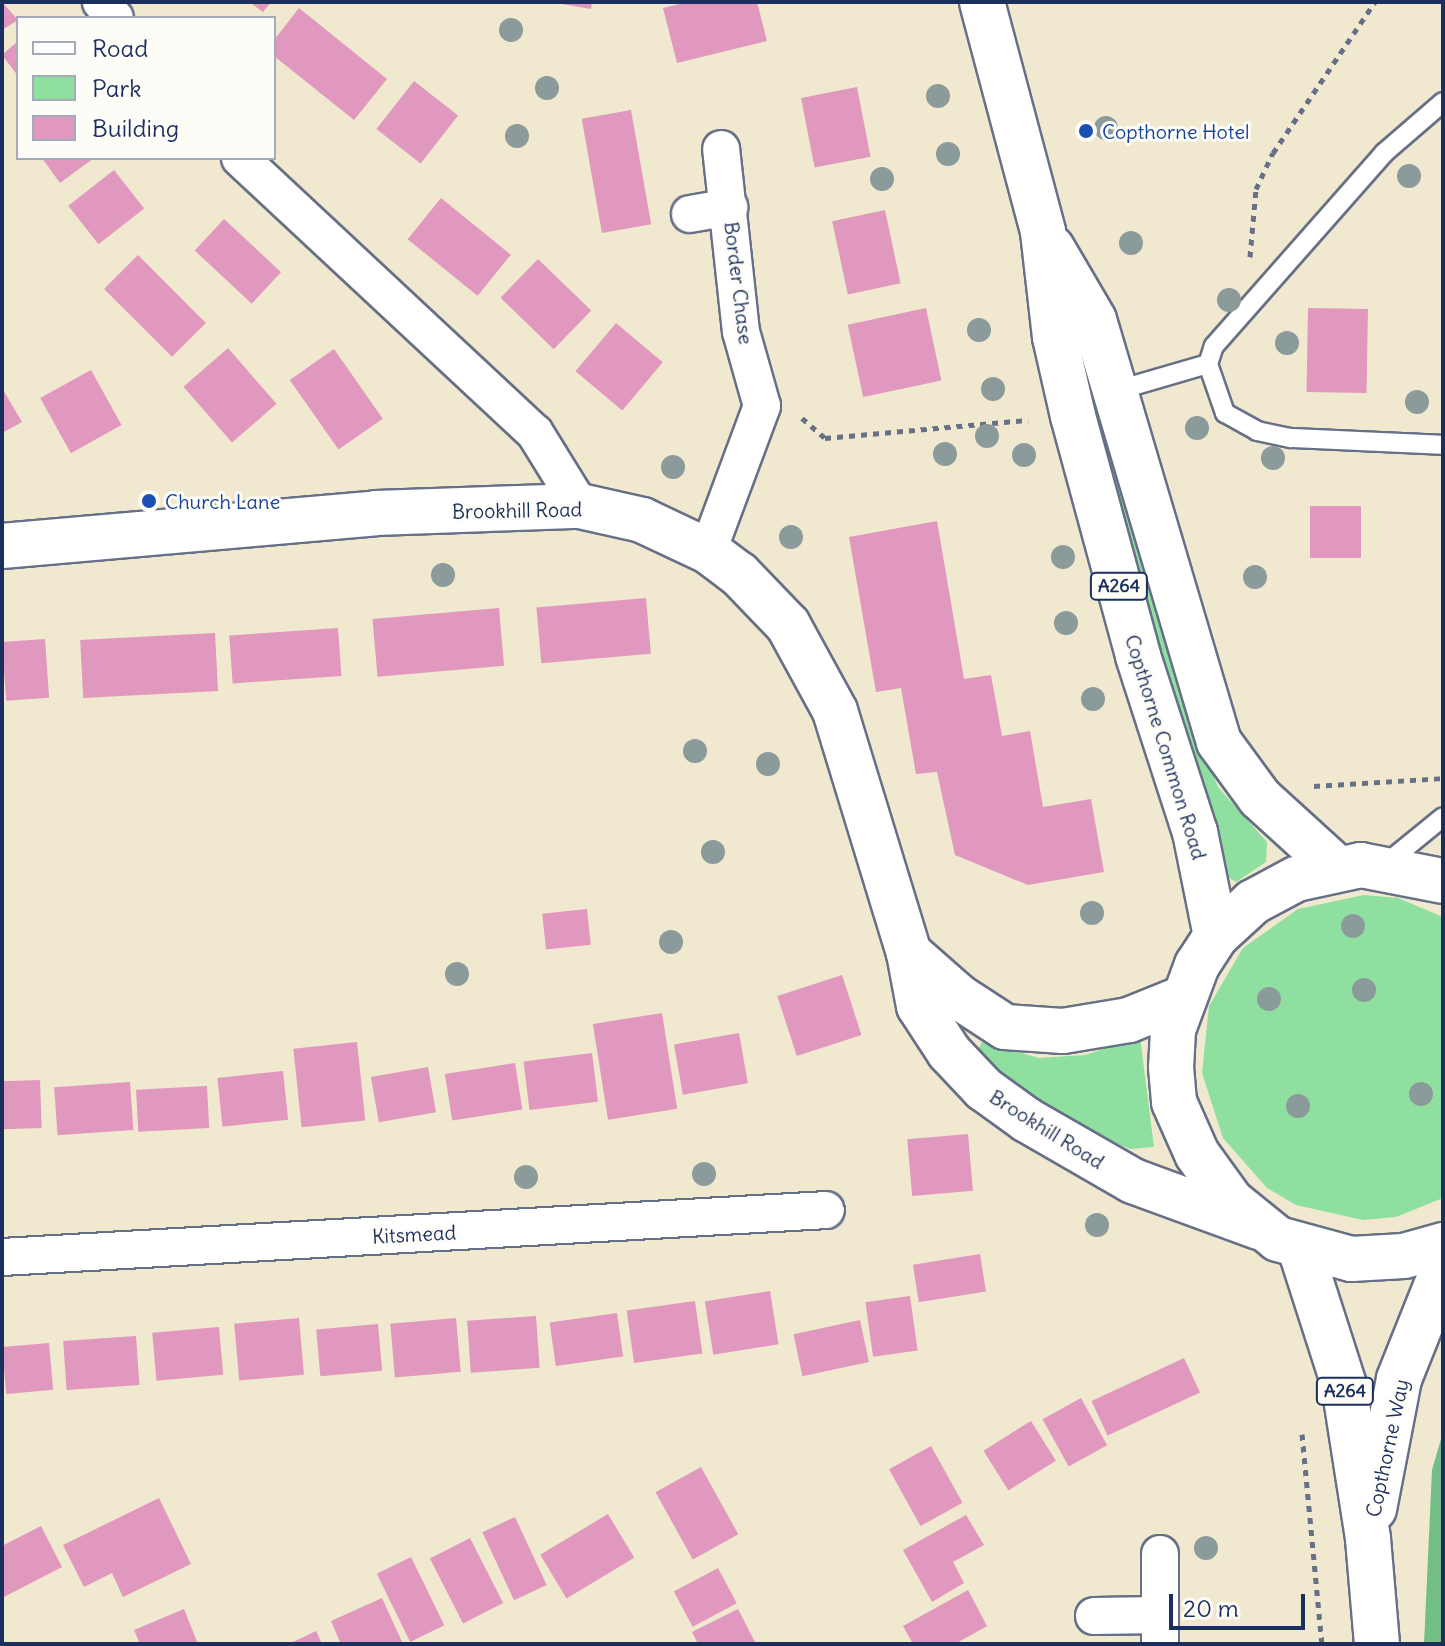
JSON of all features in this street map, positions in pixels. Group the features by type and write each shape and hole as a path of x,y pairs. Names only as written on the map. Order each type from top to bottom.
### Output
{"main road":[{"name":"Copthorne Common Road","path":"982,2 1043,232 1055,337 1073,416 1138,656 1195,832 1216,936"},
{"name":"Copthorne Common Road","path":"1043,232 1094,320 1219,742 1260,798 1337,868"},
{"name":"Brookhill Road","path":"2,546 376,513 580,506 642,520 708,551 739,574 788,625 829,699 856,771 909,953 919,1006 949,1052 984,1089 1133,1181 1259,1227"},
{"path":"1443,881 1383,866 1337,868 1296,879 1253,902 1216,936 1181,999 1173,1030 1174,1102 1211,1177 1259,1227 1300,1248 1376,1259 1443,1245"},
{"path":"909,953 959,997 1005,1027 1063,1031 1129,1020 1181,999"},
{"name":"Copthorne Way","path":"1300,1248 1344,1385 1368,1539 1377,1644"},
{"name":"Copthorne Way","path":"1368,1539 1399,1379 1443,1269"}],"street":[{"name":"Border Chase","path":"721,149 741,332 762,406"},
{"path":"242,160 535,433 580,506"},
{"path":"690,214 729,207"},
{"path":"708,551 762,406"},
{"name":"Kitsmead","path":"2,1257 826,1210"},
{"path":"1094,1616 1160,1630 1160,1554"}],"lane":[{"path":"1443,102 1384,153 1214,346 1208,364 1225,413 1257,431 1291,438 1443,445"},
{"path":"1115,391 1208,364"},
{"path":"1383,866 1443,817"}],"path":[{"path":"1270,282 1248,254 1256,189 1293,119 1375,2"},
{"path":"762,406 787,405 825,438 1073,416"},
{"path":"1302,782 1328,786 1443,778"},
{"path":"1301,1423 1322,1644"}],"green space":[{"path":"1119,476 1196,734 1218,787 1267,842 1266,862 1236,882 1216,870 1106,478"},
{"path":"1364,895 1398,898 1443,917 1443,1198 1396,1217 1363,1220 1296,1205 1267,1188 1223,1138 1202,1073 1209,1006 1243,948 1298,909"},
{"path":"1140,1037 1154,1147 1130,1149 1066,1123 974,1056 982,1042 1039,1058 1085,1055"},
{"path":"1443,1432 1443,1644 1424,1644 1432,1470"}],"building":[{"path":"2,2 16,21 2,30"},
{"path":"249,2 271,2 263,12"},
{"path":"550,2 592,2 591,9"},
{"path":"688,2 757,2 767,41 677,63 663,8"},
{"path":"299,8 387,79 354,120 276,58 276,37"},
{"path":"16,43 16,73 2,55"},
{"path":"414,81 458,115 421,164 376,129"},
{"path":"857,87 871,157 815,168 801,98"},
{"path":"631,110 651,224 602,233 582,119"},
{"path":"43,160 91,160 60,183"},
{"path":"114,170 144,209 98,244 68,206"},
{"path":"441,198 511,255 478,296 408,239"},
{"path":"885,210 901,283 848,295 832,221"},
{"path":"224,219 281,272 252,304 195,250"},
{"path":"138,255 206,323 172,357 104,289"},
{"path":"538,259 591,310 554,349 500,298"},
{"path":"926,308 941,380 863,397 848,325"},
{"path":"1308,308 1368,309 1367,393 1307,392"},
{"path":"616,323 663,362 622,410 576,371"},
{"path":"228,348 277,404 232,443 183,387"},
{"path":"334,349 383,419 339,450 290,380"},
{"path":"91,370 122,425 71,453 40,398"},
{"path":"2,388 22,422 2,433"},
{"path":"1310,506 1361,506 1361,558 1310,558"},
{"path":"937,521 964,679 991,675 1002,736 1030,731 1043,807 1091,799 1104,872 1028,885 955,855 937,772 916,774 901,688 876,692 849,537"},
{"path":"646,598 651,654 541,663 536,608"},
{"path":"499,608 504,666 378,677 372,619"},
{"path":"338,628 341,676 233,683 229,636"},
{"path":"215,633 218,691 83,698 80,640"},
{"path":"45,639 49,698 6,701 2,642"},
{"path":"587,909 591,945 546,950 542,914"},
{"path":"842,975 861,1035 797,1056 777,996"},
{"path":"662,1013 677,1109 608,1120 593,1024"},
{"path":"739,1033 748,1083 683,1095 674,1044"},
{"path":"357,1042 365,1121 302,1127 293,1049"},
{"path":"592,1053 598,1102 529,1110 524,1061"},
{"path":"515,1063 522,1109 452,1121 445,1074"},
{"path":"428,1067 436,1112 379,1122 371,1077"},
{"path":"283,1071 288,1120 222,1127 217,1078"},
{"path":"40,1080 42,1128 4,1129 2,1081"},
{"path":"130,1082 133,1130 58,1135 54,1087"},
{"path":"207,1086 209,1128 138,1132 136,1090"},
{"path":"968,1134 973,1191 912,1196 907,1139"},
{"path":"980,1254 986,1292 919,1302 913,1265"},
{"path":"770,1291 778,1344 713,1355 705,1301"},
{"path":"910,1296 918,1350 873,1357 865,1302"},
{"path":"695,1301 702,1353 634,1363 627,1311"},
{"path":"617,1313 623,1357 556,1366 550,1322"},
{"path":"536,1316 540,1368 471,1373 467,1321"},
{"path":"299,1318 304,1375 239,1380 234,1324"},
{"path":"456,1318 461,1372 395,1378 390,1324"},
{"path":"860,1320 869,1362 802,1376 793,1334"},
{"path":"378,1324 382,1371 320,1376 316,1329"},
{"path":"219,1327 223,1375 156,1381 152,1333"},
{"path":"136,1336 139,1385 67,1390 63,1341"},
{"path":"49,1343 53,1390 6,1394 2,1347"},
{"path":"1184,1358 1200,1392 1108,1436 1092,1401"},
{"path":"1081,1398 1107,1445 1069,1467 1043,1419"},
{"path":"1031,1421 1056,1461 1008,1491 984,1451"},
{"path":"931,1446 963,1503 921,1526 889,1469"},
{"path":"701,1467 738,1534 693,1560 656,1492"},
{"path":"159,1498 191,1564 123,1597 112,1573 84,1587 63,1545"},
{"path":"608,1514 634,1558 567,1598 540,1555"},
{"path":"966,1515 984,1545 953,1562 964,1583 932,1602 903,1550"},
{"path":"515,1517 547,1585 514,1600 482,1532"},
{"path":"41,1526 62,1567 2,1598 2,1546"},
{"path":"470,1538 503,1603 463,1623 430,1558"},
{"path":"411,1557 444,1625 410,1642 377,1574"},
{"path":"718,1568 737,1603 693,1627 674,1591"},
{"path":"968,1590 987,1626 955,1644 913,1644 903,1626"},
{"path":"382,1598 403,1644 341,1644 331,1621"},
{"path":"184,1609 198,1644 140,1644 134,1630"},
{"path":"738,1609 756,1644 698,1644 692,1632"},
{"path":"316,1631 322,1644 289,1644"}],"place":[{"name":"Copthorne Hotel","path":"1086,131"},
{"name":"Church Lane","path":"149,501"}]}
